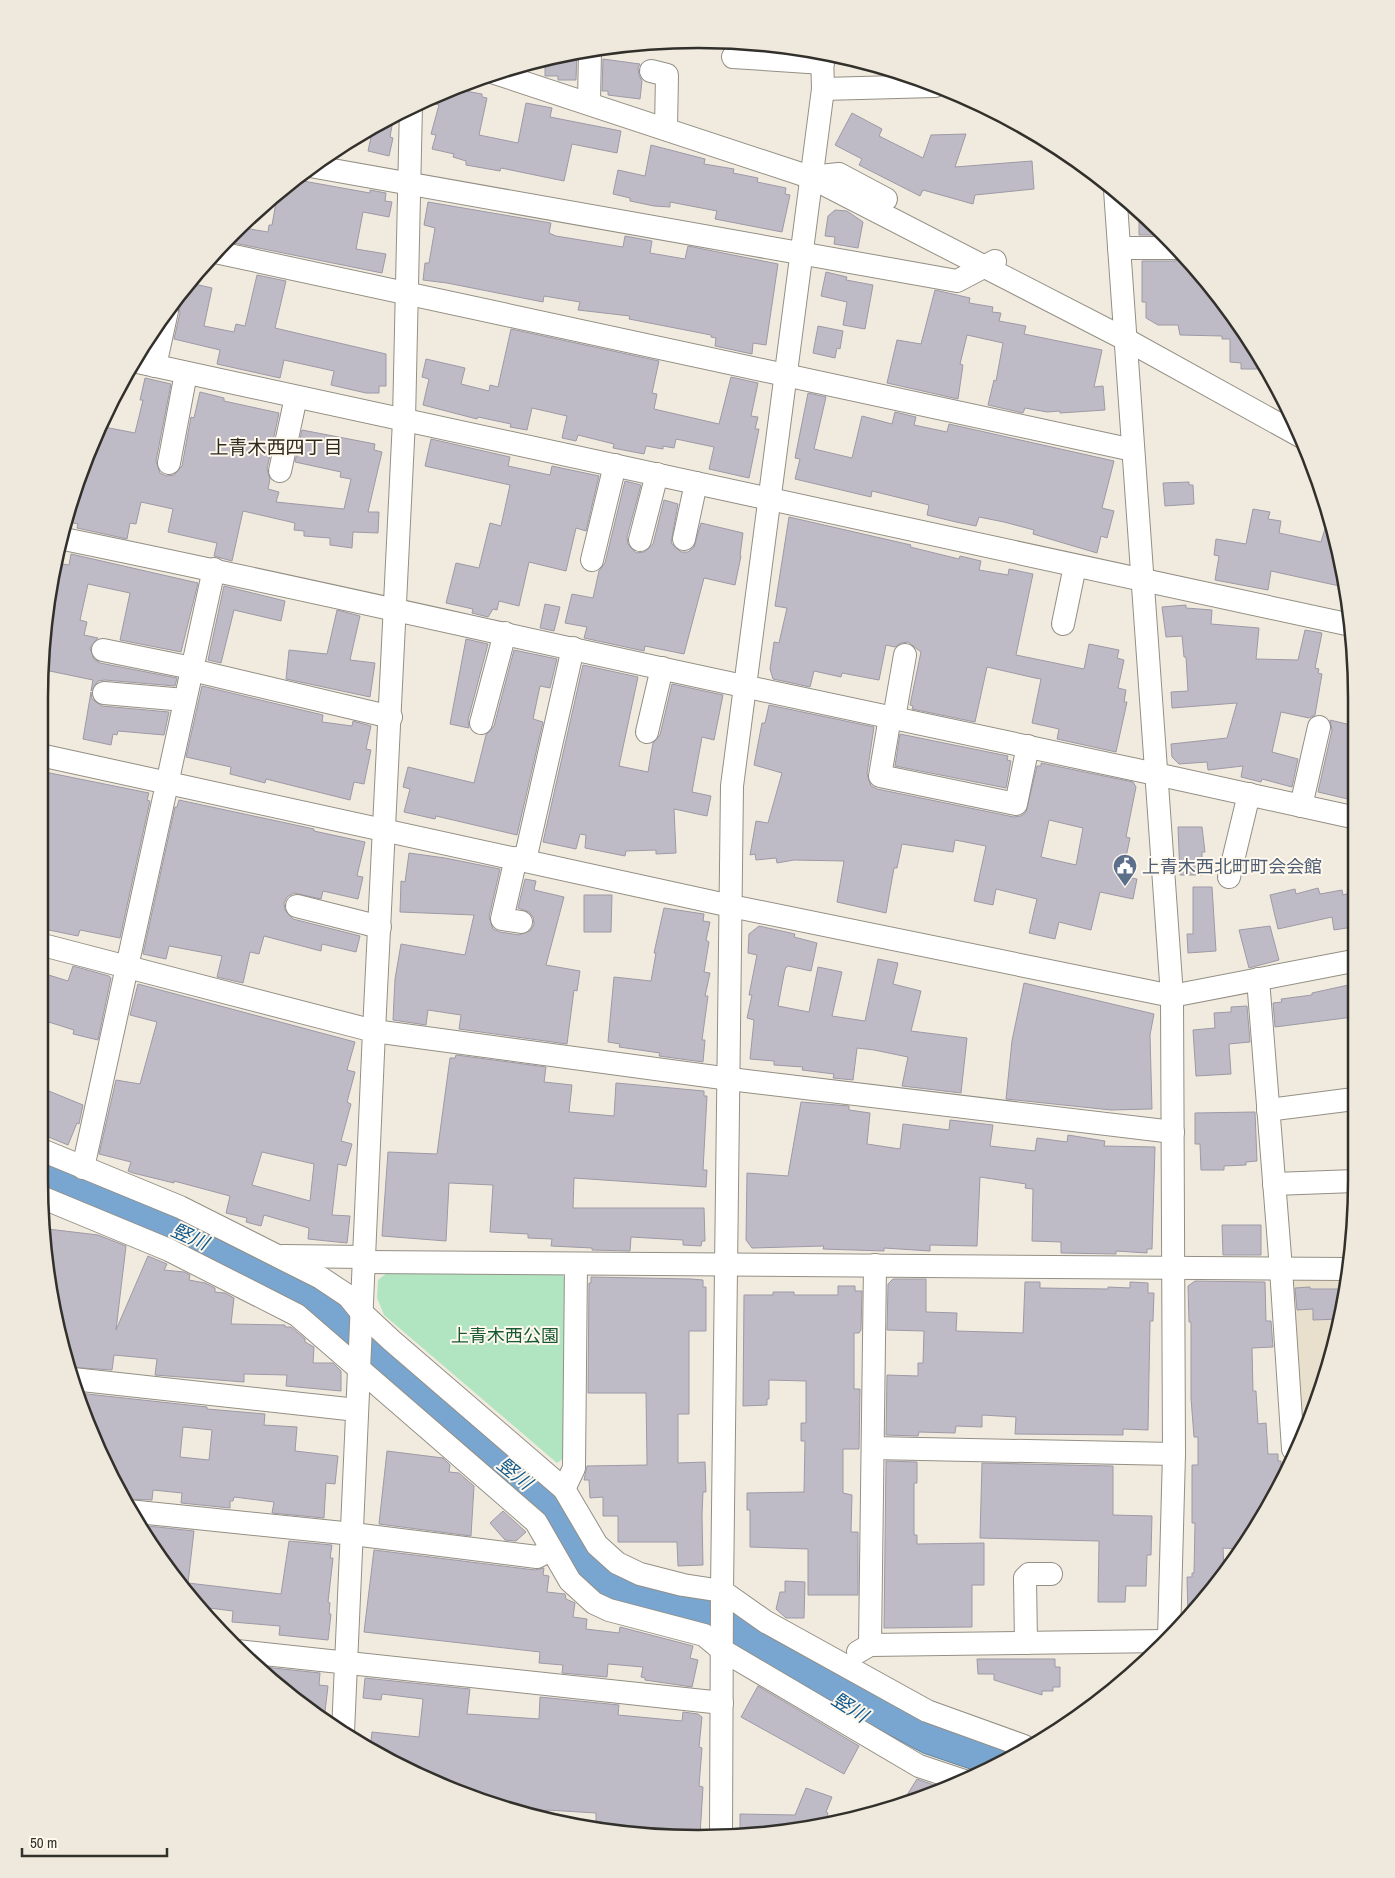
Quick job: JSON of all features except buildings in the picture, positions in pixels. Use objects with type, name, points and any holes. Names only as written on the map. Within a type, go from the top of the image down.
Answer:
[{"type":"street","points":[[733,56],[810,58]]},
{"type":"street","points":[[588,102],[590,57]]},
{"type":"street","points":[[722,1829],[722,1596],[730,1079],[732,786],[823,89],[823,60]]},
{"type":"street","points":[[651,71],[668,75],[666,128]]},
{"type":"street","points":[[507,77],[810,177],[839,174],[993,263],[1279,408]]},
{"type":"street","points":[[823,89],[918,86]]},
{"type":"street","points":[[343,1725],[353,1534],[358,1370],[365,1259],[374,1031],[391,717],[404,420],[411,115]]},
{"type":"street","points":[[321,168],[410,182],[957,281],[993,263]]},
{"type":"street","points":[[1116,201],[1172,996],[1174,1454],[1168,1628]]},
{"type":"street","points":[[1119,248],[1166,248]]},
{"type":"street","points":[[223,254],[1133,450]]},
{"type":"street","points":[[155,366],[163,327]]},
{"type":"street","points":[[1125,330],[1289,429]]},
{"type":"street","points":[[141,363],[1343,623]]},
{"type":"street","points":[[168,463],[186,373]]},
{"type":"street","points":[[280,470],[296,396]]},
{"type":"street","points":[[592,560],[615,465]]},
{"type":"street","points":[[640,540],[657,474]]},
{"type":"street","points":[[684,540],[696,483]]},
{"type":"street","points":[[67,540],[214,569],[745,687],[1157,773],[1348,816]]},
{"type":"street","points":[[1063,624],[1075,566]]},
{"type":"street","points":[[83,1168],[214,569]]},
{"type":"street","points":[[481,723],[505,633]]},
{"type":"street","points":[[521,922],[502,919],[520,859],[573,648]]},
{"type":"street","points":[[103,650],[192,669],[391,717]]},
{"type":"street","points":[[905,655],[880,776],[1016,804],[1028,746]]},
{"type":"street","points":[[647,732],[662,668]]},
{"type":"street","points":[[104,693],[185,700]]},
{"type":"street","points":[[1301,806],[1319,727]]},
{"type":"street","points":[[48,757],[731,906],[1172,996],[1348,961]]},
{"type":"street","points":[[1229,877],[1249,794]]},
{"type":"street","points":[[297,906],[380,927]]},
{"type":"street","points":[[48,946],[374,1031],[730,1079],[1173,1132]]},
{"type":"street","points":[[1258,979],[1282,1269],[1293,1441]]},
{"type":"street","points":[[1268,1110],[1348,1100]]},
{"type":"street","points":[[48,1153],[180,1207],[321,1278],[348,1296],[361,1312],[564,1489],[597,1545],[617,1563],[640,1574],[722,1596],[927,1711],[1019,1744]]},
{"type":"street","points":[[1274,1184],[1348,1181]]},
{"type":"street","points":[[48,1200],[169,1250],[297,1315],[358,1370],[536,1522],[570,1581],[594,1603],[609,1610],[704,1635],[919,1766],[955,1777]]},
{"type":"street","points":[[277,1256],[576,1264],[1341,1269]]},
{"type":"street","points":[[564,1489],[574,1468],[576,1264]]},
{"type":"street","points":[[870,1645],[875,1265]]},
{"type":"street","points":[[79,1380],[357,1410]]},
{"type":"street","points":[[873,1448],[1174,1454]]},
{"type":"street","points":[[139,1512],[353,1534],[537,1557],[551,1550]]},
{"type":"street","points":[[1026,1643],[1025,1578],[1029,1574],[1051,1574]]},
{"type":"street","points":[[839,1661],[870,1645],[1156,1641]]},
{"type":"street","points":[[264,1664],[346,1663],[722,1703]]},
{"type":"shaded area","points":[[1340,1277],[1325,1349],[1300,1423],[1290,1282],[1295,1278]]},
{"type":"green space","name":"上青木西公園","points":[[391,1270],[560,1272],[569,1283],[570,1454],[557,1463],[384,1315],[377,1298],[378,1280]]},
{"type":"water","name":"竪川","points":[[48,1160],[317,1281],[541,1474],[598,1553],[692,1591],[1013,1748],[971,1769],[923,1753],[809,1692],[619,1605],[591,1590],[300,1304],[48,1190]]},
{"type":"place","name":"上青木西北町町会会館","points":[[1125,887]]},
{"type":"district","name":"上青木西四丁目","points":[[276,447]]}]
